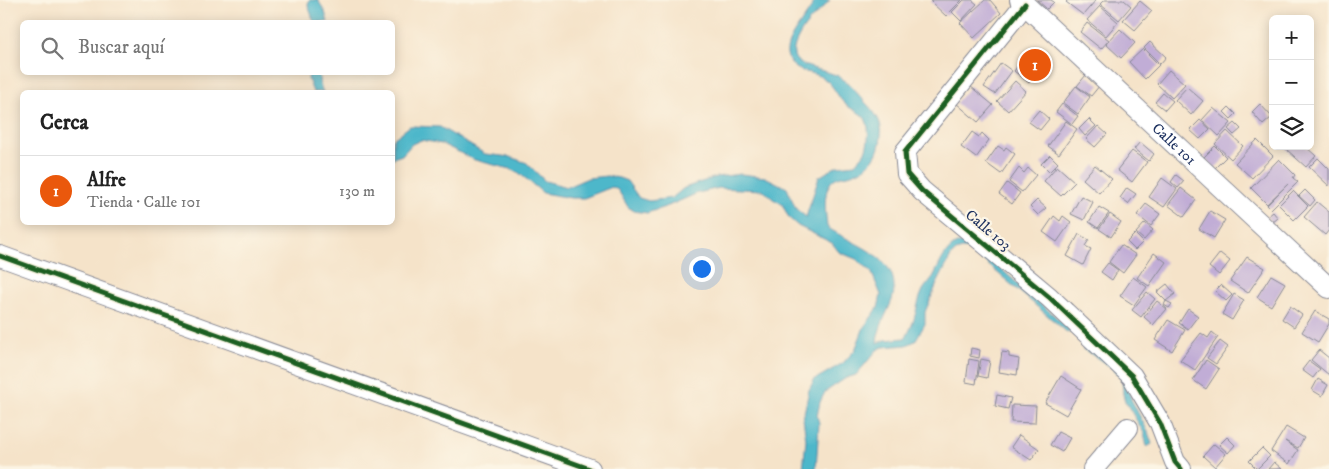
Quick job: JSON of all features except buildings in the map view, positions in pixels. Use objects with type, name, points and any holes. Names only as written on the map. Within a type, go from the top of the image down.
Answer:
[{"type":"street","name":"Calle 101","points":[[1023,2],[1329,288]]},
{"type":"street","name":"Calle 103","points":[[1023,2],[906,152],[907,174],[922,191],[1049,298],[1132,376],[1160,424],[1175,462],[1181,469]]},
{"type":"street","points":[[0,256],[590,469]]},
{"type":"street","points":[[1094,469],[1128,428]]},
{"type":"water","points":[[309,0],[318,0],[327,20],[313,20],[308,5]]},
{"type":"water","points":[[815,0],[830,0],[804,28],[796,42],[795,58],[808,67],[828,72],[846,81],[875,113],[881,125],[880,143],[872,161],[855,173],[833,180],[826,192],[825,204],[827,227],[875,255],[891,273],[894,285],[892,300],[881,326],[877,343],[885,340],[905,338],[912,326],[923,290],[948,251],[963,242],[976,247],[1072,331],[1068,333],[971,250],[962,249],[956,251],[951,256],[936,286],[925,312],[925,324],[915,341],[907,345],[883,347],[877,350],[856,375],[846,378],[825,392],[820,402],[817,416],[819,423],[816,469],[803,469],[806,440],[803,418],[809,390],[814,380],[843,363],[855,350],[864,327],[878,308],[881,295],[871,271],[856,259],[839,252],[832,243],[798,226],[789,218],[782,204],[763,190],[719,188],[698,193],[647,213],[634,211],[628,207],[618,190],[612,187],[584,198],[571,198],[543,193],[519,173],[475,160],[442,144],[421,140],[412,144],[402,155],[395,157],[395,137],[410,126],[440,127],[485,154],[510,157],[527,163],[545,181],[567,187],[588,178],[607,176],[619,178],[627,181],[639,198],[649,201],[672,198],[684,188],[716,177],[741,174],[765,177],[787,188],[796,209],[806,217],[819,177],[837,166],[855,164],[865,152],[868,138],[867,122],[862,115],[845,104],[826,80],[818,75],[797,68],[789,60],[787,48],[793,34]]},
{"type":"water","points":[[309,75],[319,75],[322,90],[312,90],[308,79]]},
{"type":"water","points":[[1085,345],[1116,364],[1128,382],[1131,399],[1152,444],[1147,447],[1144,433],[1125,401],[1122,381],[1119,375],[1114,369],[1083,349]]},
{"type":"cycle path","points":[[1025,4],[905,152],[907,174],[922,191],[1049,297],[1132,376],[1160,423],[1175,462],[1181,469]]},
{"type":"cycle path","points":[[0,256],[590,469]]},
{"type":"place","name":"Alfre","points":[[1035,65]]}]
